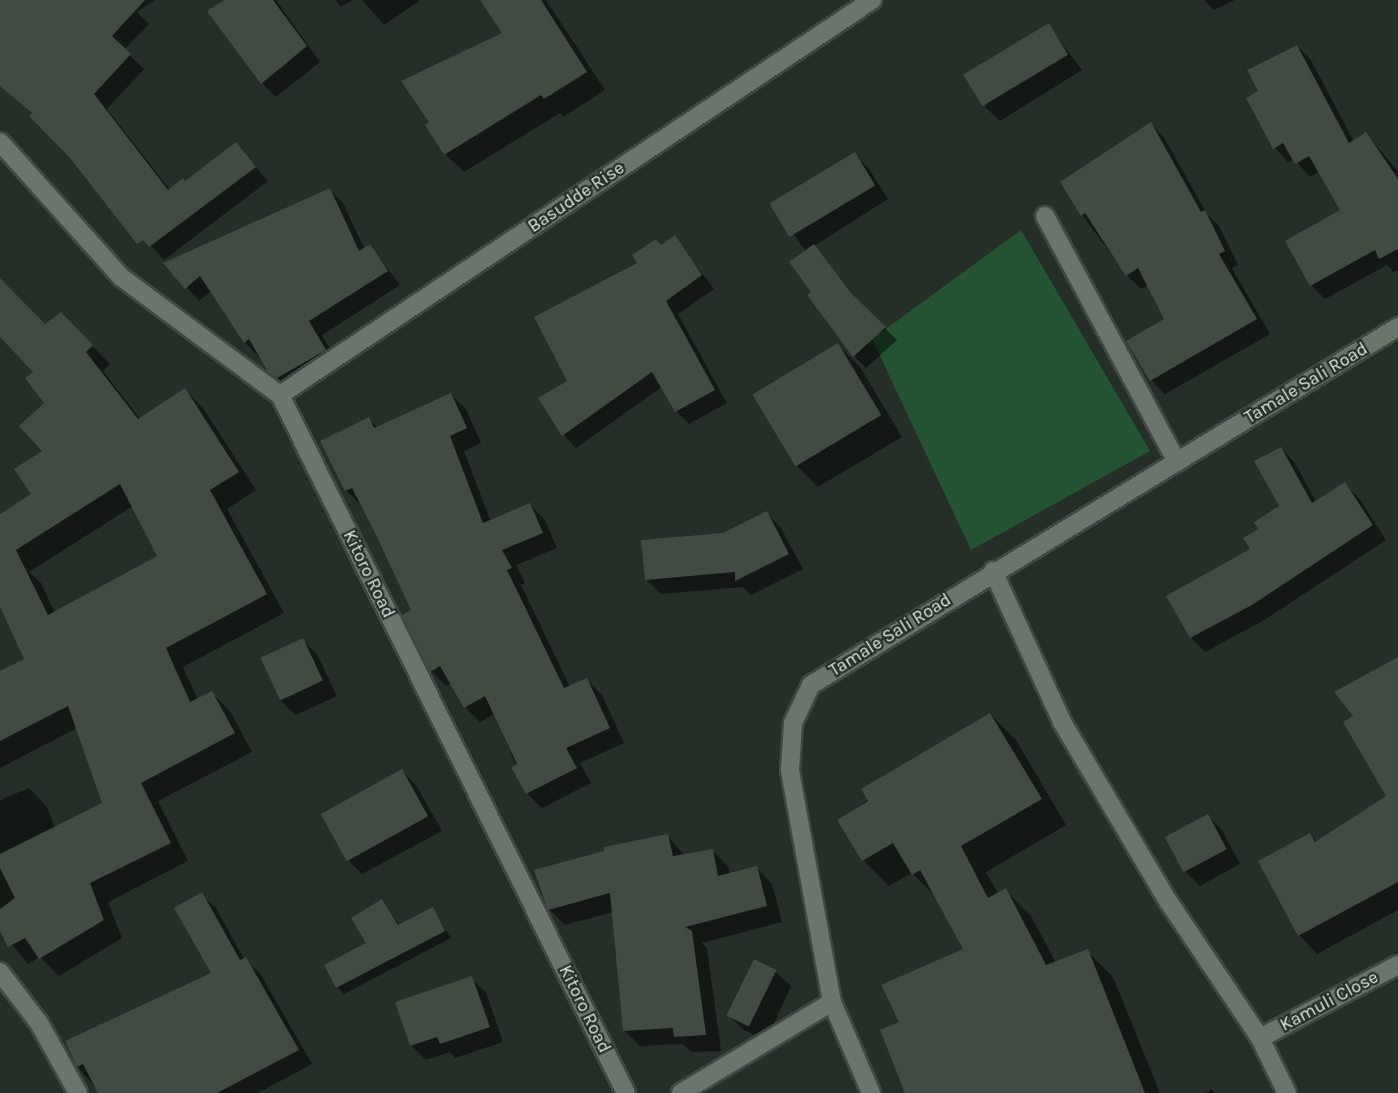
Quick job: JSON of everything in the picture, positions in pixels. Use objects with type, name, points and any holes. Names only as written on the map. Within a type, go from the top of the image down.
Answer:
[{"type":"street","name":"Basudde Rise","points":[[279,395],[872,0]]},
{"type":"street","name":"Kitoro Road","points":[[0,142],[122,277],[279,395],[626,1093]]},
{"type":"street","points":[[1045,216],[1177,462]]},
{"type":"street","name":"Tamale Sali Road","points":[[871,1093],[832,1002],[790,770],[793,723],[811,685],[993,571],[1398,327]]},
{"type":"street","points":[[993,571],[1062,722],[1168,901],[1260,1038],[1287,1093]]},
{"type":"street","name":"Kamuli Close","points":[[1260,1038],[1398,965]]},
{"type":"street","points":[[0,972],[39,1023],[78,1093]]},
{"type":"street","points":[[681,1093],[832,1002]]},
{"type":"green space","points":[[1021,230],[1150,451],[971,550],[872,339]]},
{"type":"building","points":[[0,0],[145,0],[112,36],[131,54],[94,94],[168,190],[183,178],[185,181],[236,142],[256,167],[149,247],[143,240],[137,244],[70,158],[29,116],[32,113],[0,86]]},
{"type":"building","points":[[224,0],[273,0],[307,46],[261,84],[207,11]]},
{"type":"building","points":[[480,0],[541,0],[587,72],[544,99],[541,95],[444,155],[425,125],[429,122],[401,81],[502,33]]},
{"type":"building","points":[[1049,23],[1068,55],[982,106],[963,75]]},
{"type":"building","points":[[1297,45],[1349,143],[1366,132],[1398,179],[1398,249],[1379,259],[1375,250],[1310,286],[1285,241],[1340,210],[1309,156],[1295,164],[1283,143],[1273,149],[1246,98],[1258,91],[1247,70]]},
{"type":"building","points":[[1151,122],[1201,212],[1205,210],[1225,251],[1219,254],[1257,319],[1150,381],[1126,341],[1164,319],[1138,268],[1126,276],[1085,213],[1081,216],[1060,182]]},
{"type":"building","points":[[855,152],[875,185],[789,237],[769,204]]},
{"type":"building","points":[[330,188],[359,251],[370,244],[388,271],[309,321],[326,350],[277,378],[268,372],[249,339],[244,343],[200,276],[185,289],[163,263]]},
{"type":"building","points":[[675,235],[702,275],[666,301],[715,390],[675,412],[652,372],[562,436],[538,398],[567,381],[534,317],[637,263],[632,255],[656,239],[661,245]]},
{"type":"building","points":[[814,244],[852,294],[886,327],[853,357],[807,295],[811,292],[789,262]]},
{"type":"building","points":[[0,278],[45,324],[61,312],[93,345],[86,352],[138,419],[185,388],[239,472],[210,490],[267,594],[166,648],[190,702],[212,691],[235,733],[141,783],[171,843],[90,883],[104,920],[39,959],[25,938],[8,947],[0,931],[0,909],[15,898],[0,868],[0,854],[102,803],[68,706],[0,741],[0,671],[24,659],[0,607],[0,514],[31,494],[14,469],[42,451],[19,426],[44,403],[25,378],[33,372],[0,337]],"holes":[[[120,484],[157,556],[48,615],[16,550]]]},
{"type":"building","points":[[838,343],[881,415],[796,467],[752,395]]},
{"type":"building","points":[[451,393],[467,428],[450,436],[483,523],[530,503],[543,533],[502,550],[512,568],[507,570],[564,688],[587,678],[610,728],[566,748],[577,768],[526,794],[511,767],[517,764],[485,696],[464,708],[440,666],[430,672],[402,615],[411,610],[376,535],[352,488],[345,491],[320,441],[369,417],[374,428]]},
{"type":"building","points":[[1281,447],[1312,503],[1345,482],[1373,525],[1252,605],[1190,638],[1166,596],[1250,549],[1243,538],[1258,529],[1254,522],[1279,506],[1254,461]]},
{"type":"building","points":[[767,511],[789,554],[735,581],[735,572],[645,580],[641,540],[723,533]]},
{"type":"building","points":[[303,638],[323,681],[280,700],[260,658]]},
{"type":"building","points":[[1398,657],[1398,882],[1298,936],[1258,861],[1310,833],[1315,842],[1386,796],[1343,722],[1353,716],[1334,692]]},
{"type":"building","points":[[990,713],[1042,799],[961,846],[988,898],[1006,888],[1046,965],[1088,949],[1145,1093],[905,1093],[880,1030],[899,1022],[881,985],[963,949],[920,870],[912,875],[893,843],[862,861],[837,820],[868,801],[861,789]]},
{"type":"building","points":[[402,769],[428,816],[347,861],[321,814]]},
{"type":"building","points":[[1208,814],[1227,849],[1184,872],[1165,837]]},
{"type":"building","points":[[668,834],[673,856],[713,849],[718,876],[757,866],[767,906],[685,927],[692,931],[706,1035],[674,1037],[673,1028],[623,1031],[610,893],[548,910],[534,870],[604,851],[604,847]]},
{"type":"building","points":[[202,892],[240,960],[246,957],[299,1050],[217,1093],[98,1093],[83,1064],[77,1067],[65,1041],[211,973],[174,908]]},
{"type":"building","points":[[382,899],[398,925],[433,907],[445,931],[336,988],[324,965],[366,943],[351,918]]},
{"type":"building","points":[[754,959],[776,970],[749,1027],[726,1016]]},
{"type":"building","points":[[472,976],[490,1027],[440,1044],[437,1037],[410,1046],[395,1002]]}]
